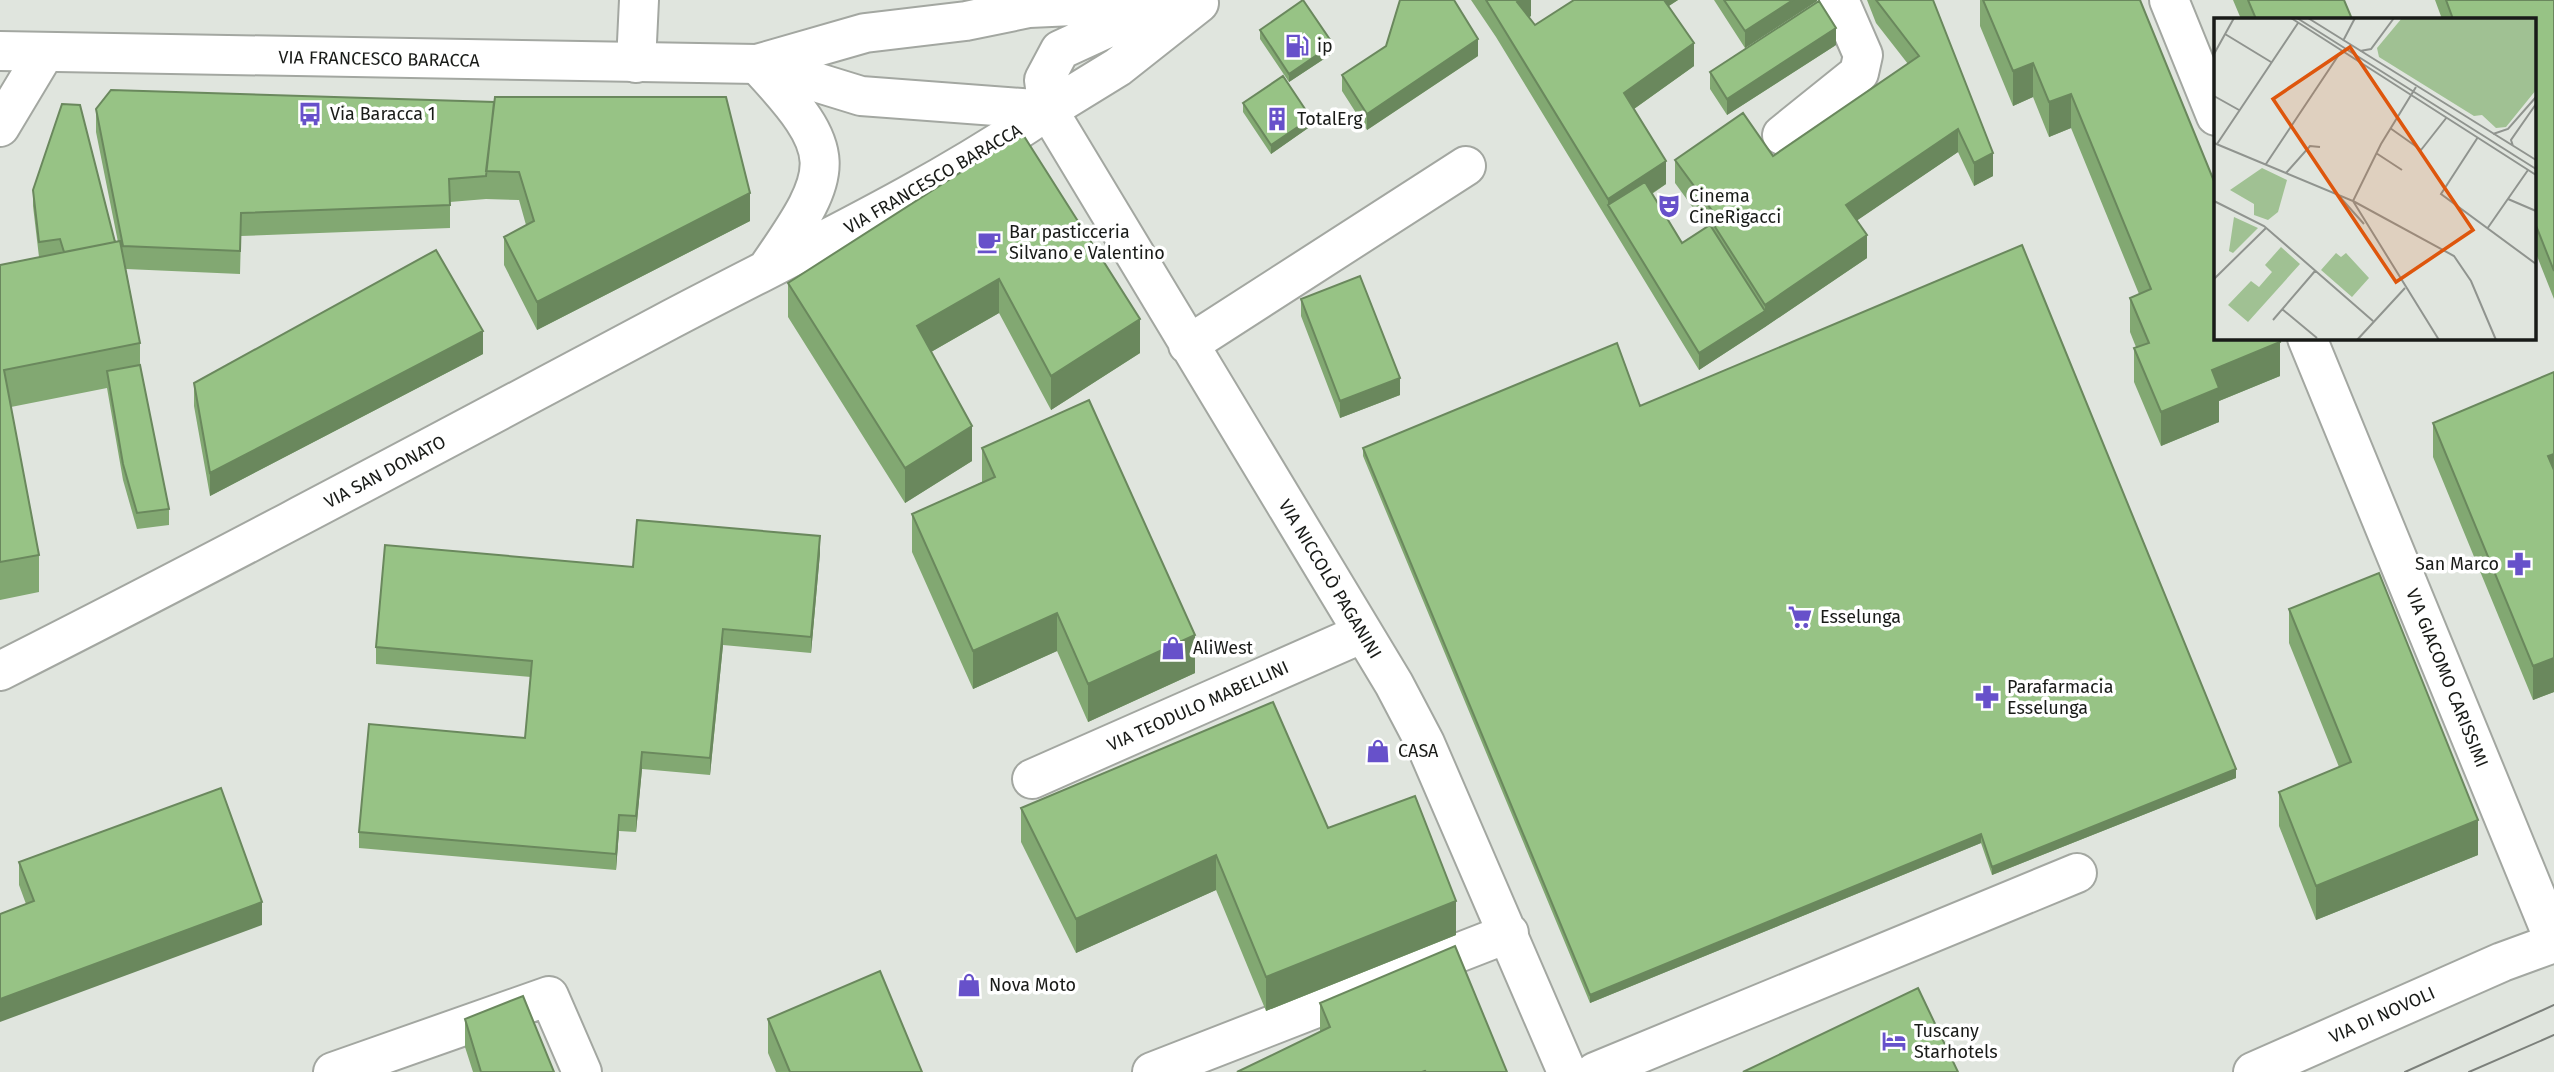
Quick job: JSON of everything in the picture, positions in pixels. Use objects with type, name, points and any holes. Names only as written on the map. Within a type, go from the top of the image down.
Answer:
[{"type":"street","points":[[636,63],[639,0]]},
{"type":"street","points":[[1782,135],[1859,73],[1863,55],[1839,0]]},
{"type":"street","points":[[2169,0],[2214,111]]},
{"type":"street","name":"VIA FRANCESCO BARACCA","points":[[0,51],[757,64],[865,33],[966,21],[1029,8],[1202,2]]},
{"type":"street","name":"VIA FRANCESCO BARACCA","points":[[768,268],[887,209],[998,145],[1118,67],[1202,2]]},
{"type":"street","name":"VIA FRANCESCO BARACCA","points":[[1048,110],[1044,80],[1060,50],[1144,5]]},
{"type":"street","points":[[0,127],[46,52]]},
{"type":"street","points":[[757,64],[802,114],[820,154],[812,201],[768,268]]},
{"type":"street","name":"VIA FRANCESCO BARACCA","points":[[757,64],[861,96],[1048,110]]},
{"type":"street","name":"VIA NICCOLÒ PAGANINI","points":[[1048,110],[1363,633],[1425,743],[1567,1072]]},
{"type":"street","points":[[1188,345],[1466,166]]},
{"type":"street","name":"VIA SAN DONATO","points":[[0,671],[267,535],[768,268]]},
{"type":"street","name":"VIA GIACOMO CARISSIMI","points":[[2308,340],[2554,941]]},
{"type":"street","name":"VIA TEODULO MABELLINI","points":[[1032,779],[1363,633]]},
{"type":"street","points":[[1595,1072],[2077,873]]},
{"type":"street","points":[[1152,1072],[1509,933]]},
{"type":"street","name":"VIA DI NOVOLI","points":[[2253,1072],[2554,941]]},
{"type":"street","name":"VIA DI NOVOLI","points":[[2512,958],[2554,957]]},
{"type":"street","points":[[333,1072],[549,996],[582,1072]]},
{"type":"building","name":"ip","points":[[1303,0],[1333,44],[1289,74],[1260,30]]},
{"type":"building","points":[[1400,0],[1454,0],[1478,39],[1367,114],[1342,75],[1386,46]]},
{"type":"building","points":[[1486,0],[1520,0],[1517,2],[1535,25],[1574,0],[1664,0],[1694,43],[1624,93],[1666,161],[1608,199]]},
{"type":"building","points":[[1724,0],[1793,0],[1745,31]]},
{"type":"building","points":[[1876,0],[1933,0],[1993,153],[1974,163],[1958,129],[1846,205],[1867,235],[1765,305],[1710,219],[1716,216],[1675,160],[1743,113],[1773,156],[1919,56]]},
{"type":"building","points":[[1983,0],[2140,0],[2214,181],[2214,340],[2280,342],[2212,370],[2219,388],[2161,412],[2134,348],[2149,343],[2130,298],[2151,289],[2071,94],[2049,102],[2033,63],[2013,71]]},
{"type":"building","points":[[2248,0],[2344,0],[2352,18],[2256,18]]},
{"type":"building","points":[[2446,0],[2554,0],[2554,271],[2536,226],[2536,18],[2453,18]]},
{"type":"building","points":[[1819,1],[1836,28],[1727,99],[1710,72]]},
{"type":"building","name":"TotalErg","points":[[1283,76],[1311,118],[1271,145],[1243,103]]},
{"type":"building","points":[[111,90],[494,102],[486,176],[449,179],[450,205],[241,213],[240,251],[123,246],[96,109]]},
{"type":"building","points":[[495,97],[726,97],[750,193],[537,302],[504,237],[534,221],[519,172],[486,171]]},
{"type":"building","points":[[62,104],[80,105],[115,242],[64,252],[60,239],[39,242],[33,190]]},
{"type":"building","points":[[1022,133],[1140,319],[1051,376],[999,279],[917,326],[972,426],[905,468],[788,283]]},
{"type":"building","points":[[1645,182],[1682,243],[1710,225],[1765,311],[1699,353],[1608,205]]},
{"type":"building","points":[[120,241],[140,343],[4,370],[39,555],[0,562],[0,265]]},
{"type":"building","name":"Esselunga","points":[[2022,245],[2236,769],[1992,867],[1981,834],[1590,995],[1363,448],[1617,343],[1640,406]]},
{"type":"building","points":[[436,250],[483,331],[210,473],[194,383]]},
{"type":"building","points":[[1360,276],[1400,378],[1340,401],[1301,299]]},
{"type":"building","points":[[140,365],[169,509],[137,513],[123,464],[107,371]]},
{"type":"building","points":[[2554,372],[2554,454],[2548,456],[2554,470],[2554,658],[2533,666],[2433,423]]},
{"type":"building","points":[[1089,400],[1195,635],[1088,684],[1057,613],[973,651],[912,514],[995,477],[982,448]]},
{"type":"building","points":[[637,520],[820,536],[811,637],[723,629],[710,758],[642,752],[636,816],[619,815],[616,854],[359,832],[369,724],[525,738],[532,661],[376,647],[385,545],[633,567]]},
{"type":"building","points":[[2379,573],[2478,820],[2316,886],[2279,792],[2351,762],[2289,609]]},
{"type":"building","points":[[1273,702],[1328,828],[1415,796],[1456,901],[1266,977],[1216,855],[1076,919],[1021,808]]},
{"type":"building","points":[[221,788],[262,902],[0,999],[0,914],[34,901],[19,862]]},
{"type":"building","points":[[1455,946],[1507,1072],[1237,1072],[1330,1027],[1320,1003]]},
{"type":"building","points":[[880,971],[922,1072],[790,1072],[768,1019]]},
{"type":"building","points":[[1918,988],[1958,1072],[1743,1072]]},
{"type":"building","points":[[523,996],[554,1072],[481,1072],[465,1019]]},
{"type":"tram line","points":[[2405,1072],[2554,1005]]},
{"type":"tram line","points":[[2469,1072],[2554,1035]]},
{"type":"place","name":"ip","points":[[1297,46]]},
{"type":"place","name":"Via Baracca 1","points":[[310,114]]},
{"type":"place","name":"TotalErg","points":[[1277,119]]},
{"type":"place","name":"Cinema CineRigacci","points":[[1669,206]]},
{"type":"place","name":"Bar pasticceria Silvano e Valentino","points":[[989,242]]},
{"type":"place","name":"San Marco","points":[[2519,564]]},
{"type":"place","name":"Esselunga","points":[[1800,617]]},
{"type":"place","name":"AliWest","points":[[1173,648]]},
{"type":"place","name":"Parafarmacia Esselunga","points":[[1987,697]]},
{"type":"place","name":"CASA","points":[[1378,751]]},
{"type":"place","name":"Nova Moto","points":[[969,985]]},
{"type":"place","name":"Tuscany Starhotels","points":[[1894,1041]]}]
